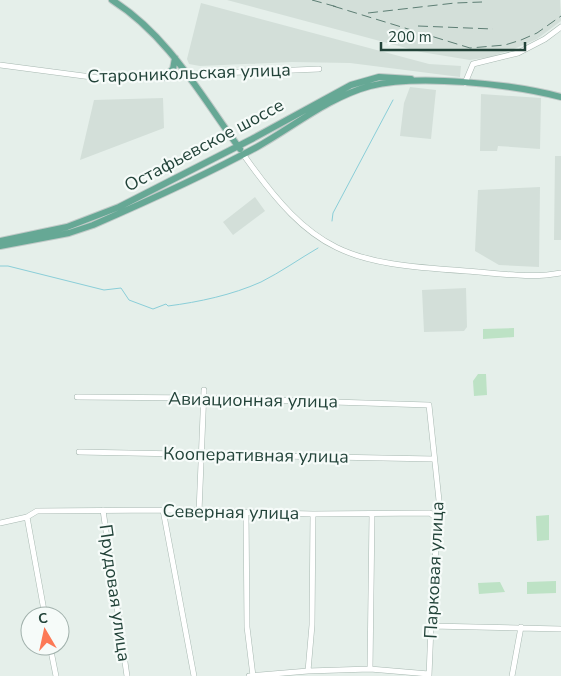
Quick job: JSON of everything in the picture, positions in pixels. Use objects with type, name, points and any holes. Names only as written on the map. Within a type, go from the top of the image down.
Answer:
[{"type":"main road","points":[[112,0],[148,27],[175,58],[243,154]]},
{"type":"main road","points":[[164,77],[174,69],[175,58]]},
{"type":"main road","name":"Остафьевское шоссе","points":[[0,240],[67,227],[118,208],[359,82],[387,76],[420,81],[525,89],[561,97]]},
{"type":"main road","name":"Остафьевское шоссе","points":[[0,246],[69,233],[93,225],[243,154],[354,92],[382,84],[420,81]]},
{"type":"street","points":[[465,83],[473,64],[518,53],[545,39],[561,26]]},
{"type":"street","name":"Староникольская улица","points":[[0,65],[84,78],[164,77],[269,70],[319,69]]},
{"type":"street","points":[[243,154],[294,219],[316,236],[353,256],[402,266],[534,276],[561,273]]},
{"type":"street","points":[[200,512],[202,398],[204,390]]},
{"type":"street","name":"Авиационная улица","points":[[77,397],[202,398],[429,405]]},
{"type":"street","name":"Парковая улица","points":[[429,405],[440,510],[436,518],[436,586],[431,626],[429,675]]},
{"type":"street","name":"Кооперативная улица","points":[[79,452],[434,460]]},
{"type":"street","name":"Северная улица","points":[[0,523],[27,517],[37,511],[103,510],[430,514],[436,518]]},
{"type":"street","name":"Прудовая улица","points":[[103,510],[127,676]]},
{"type":"street","points":[[163,510],[194,676]]},
{"type":"street","points":[[246,512],[248,628],[253,676]]},
{"type":"street","points":[[308,670],[312,625],[313,514]]},
{"type":"street","points":[[370,669],[372,514]]},
{"type":"street","points":[[27,517],[43,606]]},
{"type":"street","points":[[431,626],[561,628]]},
{"type":"street","points":[[512,676],[521,627]]},
{"type":"street","points":[[52,656],[56,676]]},
{"type":"street","points":[[249,676],[308,670],[370,669],[429,675]]},
{"type":"shaded area","points":[[227,0],[560,0],[561,21],[537,39],[514,49],[490,57],[470,60],[421,52]]},
{"type":"shaded area","points":[[201,3],[429,64],[461,66],[460,77],[350,63],[292,62],[200,66],[189,64],[187,59]]},
{"type":"shaded area","points":[[410,87],[436,90],[431,139],[400,136],[404,103]]},
{"type":"shaded area","points":[[481,94],[541,98],[540,149],[498,146],[497,151],[480,151]]},
{"type":"shaded area","points":[[163,98],[164,128],[80,160],[94,100]]},
{"type":"shaded area","points":[[555,156],[561,156],[561,240],[554,240]]},
{"type":"shaded area","points":[[540,187],[539,267],[499,265],[475,251],[478,190]]},
{"type":"shaded area","points":[[255,197],[265,211],[233,235],[223,222]]},
{"type":"shaded area","points":[[466,288],[467,327],[464,331],[424,332],[422,290]]},
{"type":"green space","points":[[514,328],[514,337],[483,339],[483,329]]},
{"type":"green space","points":[[478,374],[486,374],[487,395],[474,396],[473,381]]},
{"type":"green space","points":[[549,515],[549,540],[537,541],[536,516]]},
{"type":"green space","points":[[556,581],[556,593],[527,594],[527,582]]},
{"type":"green space","points":[[500,582],[505,592],[479,594],[478,583]]},
{"type":"waterway","points":[[332,221],[333,213],[393,100]]},
{"type":"waterway","points":[[0,266],[8,266],[104,290],[121,288],[129,300],[153,309],[166,304],[168,306],[215,297],[250,287],[276,274],[318,248]]},
{"type":"railway","points":[[312,0],[341,8]]},
{"type":"railway","points":[[368,13],[455,3],[482,2]]},
{"type":"railway","points":[[333,6],[470,48],[505,45],[521,40],[537,33],[561,16]]},
{"type":"railway","points":[[418,26],[493,29]]}]
